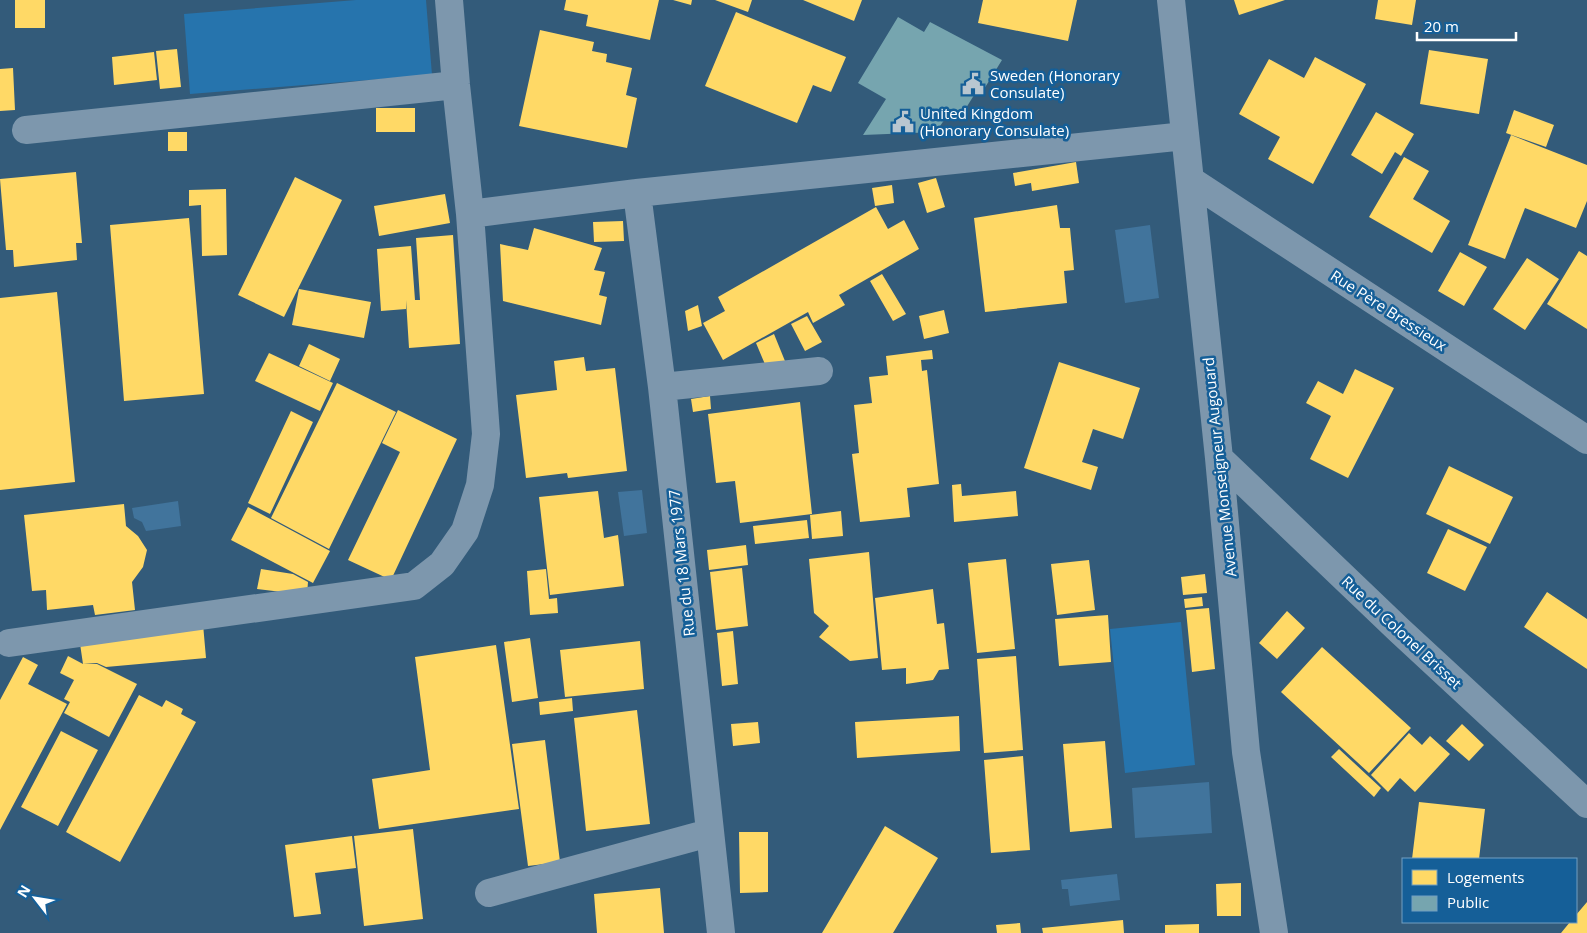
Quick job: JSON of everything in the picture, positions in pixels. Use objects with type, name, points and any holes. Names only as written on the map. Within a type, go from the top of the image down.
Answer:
[{"type":"street","points":[[9,643],[414,586],[442,564],[465,531],[480,485],[486,434],[470,214],[456,85],[450,0]]},
{"type":"street","name":"Avenue Monseigneur Augouard","points":[[1171,0],[1220,458],[1246,752],[1274,933]]},
{"type":"street","points":[[26,130],[456,85]]},
{"type":"street","points":[[470,214],[637,193],[1186,136]]},
{"type":"street","name":"Rue Père Bressieux","points":[[1190,180],[1587,440]]},
{"type":"street","name":"Rue du 18 Mars 1977","points":[[637,193],[662,388],[721,933]]},
{"type":"street","points":[[662,388],[819,371]]},
{"type":"street","name":"Rue du Colonel Brisset","points":[[1220,458],[1399,630],[1587,804]]},
{"type":"street","points":[[489,893],[709,833]]},
{"type":"shaded area","points":[[356,0],[426,0],[432,75],[190,94],[184,14]]},
{"type":"shaded area","points":[[1150,225],[1159,298],[1125,303],[1115,230]]},
{"type":"shaded area","points":[[642,490],[647,533],[624,536],[618,492]]},
{"type":"shaded area","points":[[178,501],[181,526],[146,531],[142,522],[134,518],[132,508]]},
{"type":"shaded area","points":[[1181,622],[1195,765],[1125,773],[1110,629]]},
{"type":"shaded area","points":[[1209,782],[1212,833],[1135,838],[1132,788]]},
{"type":"shaded area","points":[[1117,874],[1120,900],[1070,906],[1068,889],[1062,889],[1061,880]]},
{"type":"building: Logements","points":[[15,0],[45,0],[45,28],[15,28]]},
{"type":"building: Logements","points":[[566,0],[659,0],[650,40],[586,26],[588,15],[564,10]]},
{"type":"building: Logements","points":[[673,0],[692,0],[691,5]]},
{"type":"building: Logements","points":[[715,0],[752,0],[748,12]]},
{"type":"building: Logements","points":[[803,0],[862,0],[854,21]]},
{"type":"building: Logements","points":[[983,0],[1077,0],[1068,41],[978,23]]},
{"type":"building: Logements","points":[[1234,0],[1285,0],[1239,15]]},
{"type":"building: Logements","points":[[1378,0],[1416,0],[1412,25],[1375,19]]},
{"type":"building: Logements","points":[[736,12],[846,57],[831,92],[813,85],[797,123],[705,86]]},
{"type":"building: Logements","points":[[540,30],[594,42],[592,51],[607,54],[606,62],[632,68],[626,95],[637,98],[627,148],[519,126]]},
{"type":"building: Logements","points":[[177,49],[181,87],[160,89],[156,51]]},
{"type":"building: Logements","points":[[1429,50],[1488,59],[1479,114],[1420,104]]},
{"type":"building: Logements","points":[[154,52],[157,80],[114,85],[112,57]]},
{"type":"building: Logements","points":[[1315,57],[1366,84],[1313,184],[1268,159],[1280,137],[1239,114],[1269,59],[1304,78]]},
{"type":"building: Logements","points":[[13,68],[15,110],[0,111],[0,69]]},
{"type":"building: Logements","points":[[376,108],[415,108],[415,132],[376,132]]},
{"type":"building: Logements","points":[[1514,110],[1554,125],[1546,147],[1506,133]]},
{"type":"building: Logements","points":[[1376,112],[1414,134],[1401,156],[1395,152],[1382,174],[1351,155]]},
{"type":"building: Logements","points":[[168,132],[187,132],[187,151],[168,151]]},
{"type":"building: Logements","points":[[1511,135],[1587,165],[1587,201],[1576,228],[1525,208],[1505,259],[1468,245]]},
{"type":"building: Logements","points":[[1404,157],[1429,171],[1413,199],[1450,221],[1432,253],[1369,217]]},
{"type":"building: Logements","points":[[1076,162],[1079,183],[1032,191],[1031,183],[1015,186],[1013,173]]},
{"type":"building: Logements","points":[[76,172],[82,243],[76,243],[77,260],[14,267],[13,250],[6,250],[0,179]]},
{"type":"building: Logements","points":[[295,177],[342,200],[284,317],[238,295]]},
{"type":"building: Logements","points":[[936,178],[945,207],[927,213],[918,183]]},
{"type":"building: Logements","points":[[892,185],[894,203],[875,206],[872,188]]},
{"type":"building: Logements","points":[[226,189],[227,255],[202,256],[201,205],[189,206],[189,190]]},
{"type":"building: Logements","points":[[445,194],[450,223],[379,236],[374,206]]},
{"type":"building: Logements","points":[[1057,205],[1060,228],[1070,228],[1074,270],[1064,271],[1067,303],[985,312],[974,218]]},
{"type":"building: Logements","points":[[876,207],[888,229],[904,220],[919,249],[839,295],[845,305],[813,323],[808,312],[723,360],[703,323],[725,311],[718,297]]},
{"type":"building: Logements","points":[[189,218],[204,394],[124,401],[110,225]]},
{"type":"building: Logements","points":[[623,221],[624,241],[594,242],[593,222]]},
{"type":"building: Logements","points":[[534,228],[602,248],[594,270],[605,272],[599,295],[607,297],[601,325],[503,301],[500,244],[528,250]]},
{"type":"building: Logements","points":[[453,235],[460,344],[409,348],[406,300],[406,309],[381,311],[377,249],[411,246],[415,300],[420,300],[416,238]]},
{"type":"building: Logements","points":[[1579,251],[1587,256],[1587,329],[1547,304]]},
{"type":"building: Logements","points":[[1460,252],[1487,267],[1464,306],[1438,291]]},
{"type":"building: Logements","points":[[1527,258],[1559,279],[1525,330],[1493,309]]},
{"type":"building: Logements","points":[[882,274],[906,314],[893,321],[870,281]]},
{"type":"building: Logements","points":[[299,289],[371,302],[364,338],[292,325]]},
{"type":"building: Logements","points":[[57,292],[75,482],[0,490],[0,298]]},
{"type":"building: Logements","points":[[698,305],[702,326],[688,331],[685,311]]},
{"type":"building: Logements","points":[[944,310],[949,333],[924,339],[919,316]]},
{"type":"building: Logements","points":[[807,316],[822,342],[805,351],[791,324]]},
{"type":"building: Logements","points":[[774,334],[787,366],[767,369],[756,343]]},
{"type":"building: Logements","points":[[309,344],[340,359],[330,381],[299,366]]},
{"type":"building: Logements","points":[[932,350],[933,359],[921,360],[922,371],[927,370],[939,484],[907,488],[910,517],[860,522],[852,454],[859,453],[854,405],[872,403],[869,377],[888,375],[886,356]]},
{"type":"building: Logements","points":[[269,353],[333,383],[320,411],[255,381]]},
{"type":"building: Logements","points":[[584,357],[586,371],[615,368],[627,471],[568,478],[567,473],[526,478],[516,395],[557,390],[554,361]]},
{"type":"building: Logements","points":[[1059,362],[1140,388],[1123,439],[1093,429],[1082,462],[1098,467],[1091,490],[1024,468]]},
{"type":"building: Logements","points":[[1355,369],[1394,388],[1348,478],[1310,459],[1331,416],[1306,403],[1318,381],[1343,394]]},
{"type":"building: Logements","points":[[337,383],[396,412],[329,549],[271,518]]},
{"type":"building: Logements","points":[[710,396],[711,409],[693,412],[691,399]]},
{"type":"building: Logements","points":[[800,402],[812,514],[740,523],[735,481],[716,483],[708,414]]},
{"type":"building: Logements","points":[[398,410],[457,439],[391,580],[348,560],[400,452],[382,443]]},
{"type":"building: Logements","points":[[291,411],[313,422],[270,514],[248,503]]},
{"type":"building: Logements","points":[[1449,466],[1513,497],[1490,544],[1426,514]]},
{"type":"building: Logements","points":[[961,484],[962,496],[1016,491],[1018,516],[954,522],[952,485]]},
{"type":"building: Logements","points":[[598,491],[604,538],[618,535],[624,586],[550,595],[539,497]]},
{"type":"building: Logements","points":[[124,504],[126,526],[138,536],[147,550],[143,567],[132,582],[135,610],[95,615],[93,605],[47,610],[46,590],[32,591],[24,515]]},
{"type":"building: Logements","points":[[248,507],[330,551],[313,583],[231,540]]},
{"type":"building: Logements","points":[[841,511],[843,536],[812,539],[810,515]]},
{"type":"building: Logements","points":[[807,520],[809,538],[755,544],[753,526]]},
{"type":"building: Logements","points":[[1448,529],[1487,547],[1465,591],[1427,573]]},
{"type":"building: Logements","points":[[746,545],[748,565],[709,570],[707,550]]},
{"type":"building: Logements","points":[[869,552],[878,658],[850,661],[819,637],[829,626],[814,613],[809,559]]},
{"type":"building: Logements","points":[[1006,559],[1015,649],[977,653],[968,563]]},
{"type":"building: Logements","points":[[1089,560],[1095,610],[1057,615],[1051,564]]},
{"type":"building: Logements","points":[[742,568],[748,626],[716,630],[710,572]]},
{"type":"building: Logements","points":[[261,569],[293,574],[308,582],[307,595],[257,589]]},
{"type":"building: Logements","points":[[546,569],[549,599],[557,598],[558,613],[530,615],[527,571]]},
{"type":"building: Logements","points":[[1205,574],[1207,593],[1183,595],[1181,577]]},
{"type":"building: Logements","points":[[933,589],[937,624],[944,623],[949,669],[939,670],[933,680],[906,684],[906,668],[882,670],[875,598]]},
{"type":"building: Logements","points":[[1547,592],[1587,619],[1587,669],[1524,627]]},
{"type":"building: Logements","points":[[1202,597],[1203,606],[1185,608],[1184,599]]},
{"type":"building: Logements","points":[[1209,608],[1215,669],[1192,672],[1186,610]]},
{"type":"building: Logements","points":[[1287,611],[1305,628],[1277,659],[1259,643]]},
{"type":"building: Logements","points":[[1108,615],[1111,662],[1059,666],[1055,619]]},
{"type":"building: Logements","points":[[203,624],[206,658],[106,667],[97,663],[83,664],[79,637]]},
{"type":"building: Logements","points":[[733,631],[738,684],[722,686],[717,633]]},
{"type":"building: Logements","points":[[530,638],[538,698],[512,702],[504,642]]},
{"type":"building: Logements","points":[[640,641],[644,689],[565,697],[560,650]]},
{"type":"building: Logements","points":[[496,645],[519,809],[379,829],[372,779],[430,770],[415,657]]},
{"type":"building: Logements","points":[[1322,647],[1411,728],[1369,773],[1281,692]]},
{"type":"building: Logements","points":[[68,656],[83,664],[97,664],[137,684],[109,737],[64,713],[70,702],[64,699],[74,680],[60,673]]},
{"type":"building: Logements","points":[[1016,656],[1023,750],[984,753],[977,659]]},
{"type":"building: Logements","points":[[23,657],[38,665],[28,684],[67,704],[0,830],[0,700]]},
{"type":"building: Logements","points":[[139,695],[162,707],[166,700],[183,709],[181,714],[196,722],[120,862],[66,832]]},
{"type":"building: Logements","points":[[572,698],[573,711],[540,715],[539,702]]},
{"type":"building: Logements","points":[[637,710],[650,824],[586,831],[574,718]]},
{"type":"building: Logements","points":[[959,716],[960,751],[857,758],[855,722]]},
{"type":"building: Logements","points":[[758,722],[760,743],[733,746],[731,724]]},
{"type":"building: Logements","points":[[1462,724],[1484,745],[1469,761],[1446,741]]},
{"type":"building: Logements","points":[[61,731],[98,750],[58,826],[21,807]]},
{"type":"building: Logements","points":[[1409,733],[1422,745],[1430,736],[1450,754],[1415,792],[1400,778],[1388,792],[1371,775]]},
{"type":"building: Logements","points":[[545,740],[560,862],[528,866],[512,744]]},
{"type":"building: Logements","points":[[1105,741],[1112,828],[1070,832],[1063,744]]},
{"type":"building: Logements","points":[[1339,749],[1381,788],[1374,797],[1331,757]]},
{"type":"building: Logements","points":[[1023,756],[1030,850],[991,853],[984,760]]},
{"type":"building: Logements","points":[[1419,802],[1485,809],[1479,858],[1412,858]]},
{"type":"building: Logements","points":[[885,826],[938,858],[893,933],[822,933]]},
{"type":"building: Logements","points":[[413,829],[423,919],[364,926],[354,836]]},
{"type":"building: Logements","points":[[739,832],[768,832],[768,892],[740,893]]},
{"type":"building: Logements","points":[[352,836],[356,868],[315,873],[321,914],[294,917],[285,845]]},
{"type":"building: Logements","points":[[1241,883],[1241,916],[1217,916],[1216,884]]},
{"type":"building: Logements","points":[[660,888],[664,933],[597,933],[594,894]]},
{"type":"building: Logements","points":[[1587,902],[1587,933],[1561,933],[1569,923],[1577,923],[1577,914]]},
{"type":"building: Logements","points":[[1123,920],[1124,933],[1043,933],[1042,928]]},
{"type":"building: Logements","points":[[1020,923],[1021,933],[997,933],[996,925]]},
{"type":"building: Logements","points":[[1199,924],[1199,933],[1165,933],[1165,925]]},
{"type":"building: Public","points":[[898,17],[924,32],[930,22],[1002,60],[981,94],[976,92],[961,116],[951,110],[936,132],[863,135],[886,99],[858,83]]},
{"type":"place","name":"Sweden (Honorary Consulate)","points":[[973,84]]},
{"type":"place","name":"United Kingdom (Honorary Consulate)","points":[[903,122]]}]
